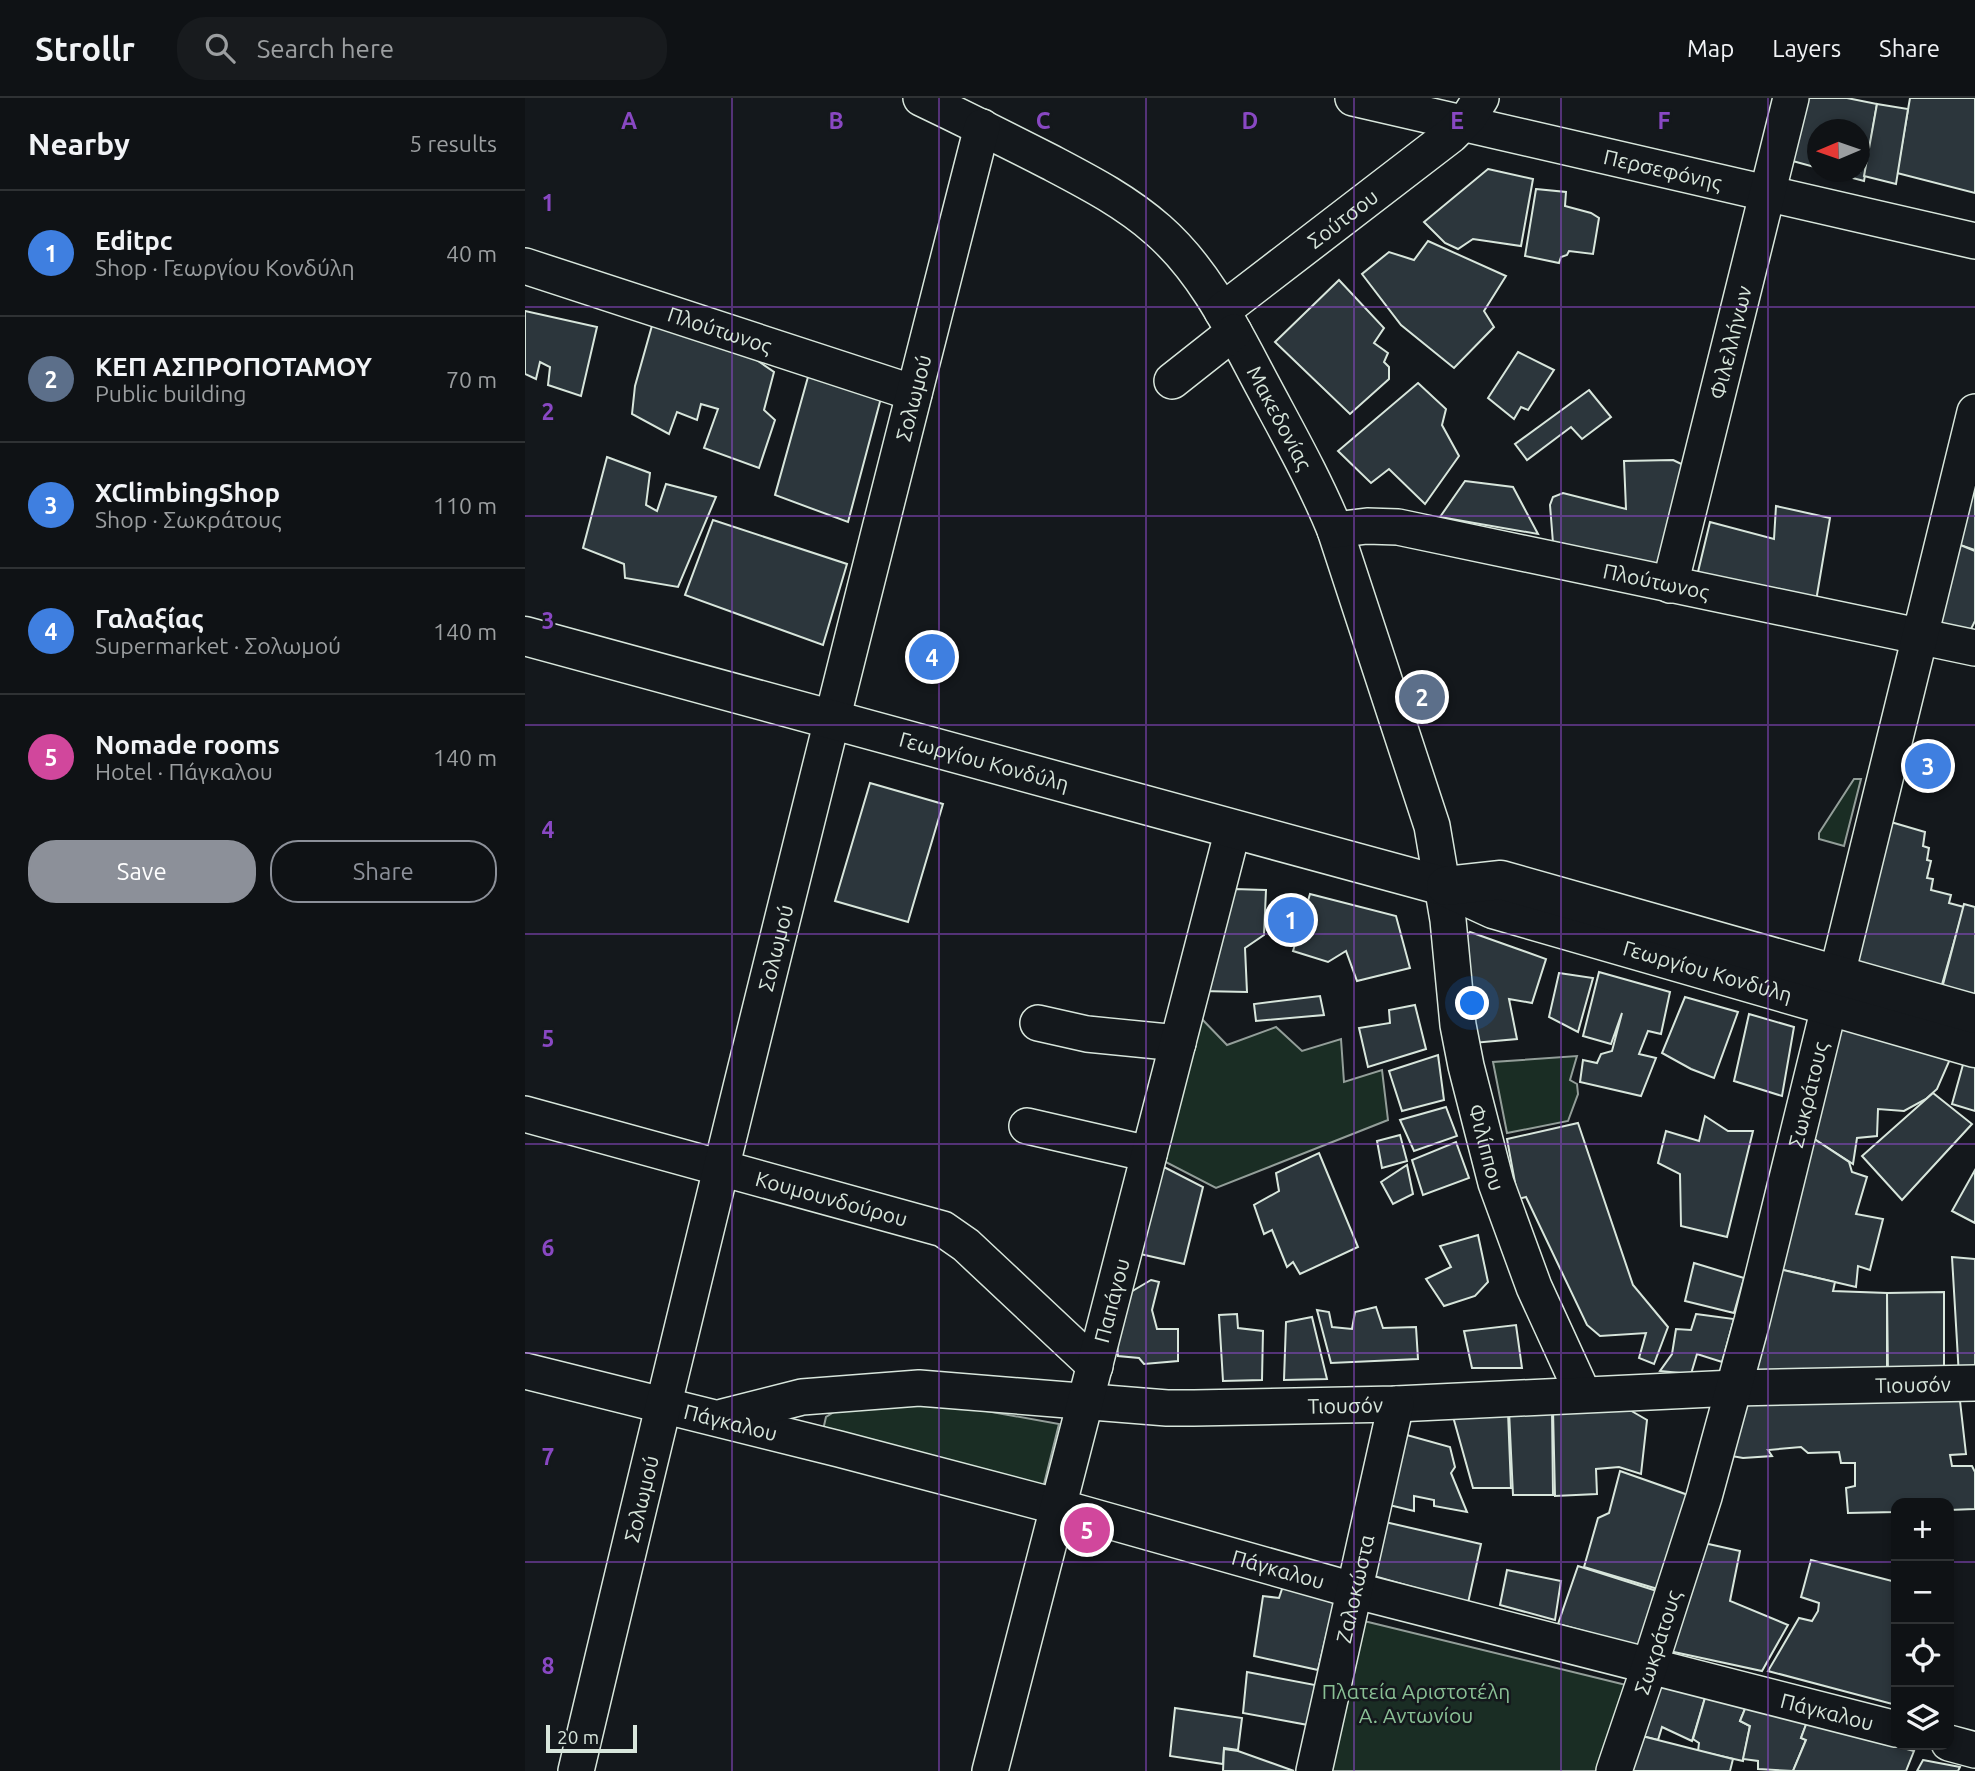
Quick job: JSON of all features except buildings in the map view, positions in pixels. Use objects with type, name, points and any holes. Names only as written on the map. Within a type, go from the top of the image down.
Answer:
[{"type":"main road","name":"Γεωργίου Κονδύλη","points":[[526,641],[831,720],[1443,886],[1501,880],[1833,991],[1975,1048]]},
{"type":"main road","name":"Γεωργίου Κονδύλη","points":[[1833,991],[1975,1014]]},
{"type":"street","name":"Μακεδονίας","points":[[921,98],[1100,188],[1140,215],[1193,265],[1228,322],[1320,494],[1335,530],[1432,826],[1443,886]]},
{"type":"street","name":"Περσεφόνης","points":[[1353,98],[1472,111],[1767,193],[1975,241]]},
{"type":"street","name":"Φιλελλήνων","points":[[1670,585],[1791,98]]},
{"type":"street","name":"Σούτσου","points":[[1173,381],[1228,322],[1472,111]]},
{"type":"street","name":"Σολωμού","points":[[576,1771],[831,720],[982,127]]},
{"type":"street","name":"Πλούτωνος","points":[[525,266],[914,393]]},
{"type":"street","name":"Σωκράτους","points":[[1613,1771],[1704,1497],[1734,1388],[1975,412]]},
{"type":"street","name":"Πλούτωνος","points":[[1335,530],[1367,526],[1398,527],[1975,648]]},
{"type":"street","name":"Παπάγου","points":[[990,1771],[1233,829]]},
{"type":"street","name":"Φιλίππου","points":[[1443,886],[1458,1025],[1496,1183],[1516,1242],[1583,1394]]},
{"type":"street","points":[[1038,1023],[1087,1034],[1178,1042]]},
{"type":"street","name":"Κουμουνδούρου","points":[[525,1114],[943,1229],[952,1233],[1095,1366]]},
{"type":"street","points":[[1027,1126],[1149,1154]]},
{"type":"street","name":"Πάγκαλου","points":[[525,1371],[719,1418],[1059,1507],[1353,1590],[1891,1728]]},
{"type":"street","name":"Τιουσόν","points":[[719,1418],[802,1397],[919,1388],[1167,1408],[1397,1404],[1734,1388],[1975,1382]]},
{"type":"street","name":"Ζαλοκώστα","points":[[1314,1771],[1397,1404]]},
{"type":"street","points":[[1954,1744],[1975,1750]]},
{"type":"green space","points":[[1854,779],[1861,779],[1844,846],[1819,839],[1819,833]]},
{"type":"green space","points":[[1199,1016],[1227,1045],[1276,1027],[1302,1051],[1341,1039],[1344,1082],[1382,1070],[1388,1120],[1216,1188],[1156,1157]]},
{"type":"green space","points":[[1577,1056],[1570,1080],[1577,1084],[1578,1094],[1568,1121],[1507,1133],[1493,1062]]},
{"type":"green space","points":[[920,1405],[958,1406],[1059,1424],[1042,1492],[823,1430],[826,1417],[834,1412]]},
{"type":"green space","name":"Πλατεία Αριστοτέλη Α. Αντωνίου","points":[[1364,1621],[1626,1685],[1597,1771],[1331,1771]]},
{"type":"place","name":"Γαλαξίας","points":[[932,657]]},
{"type":"place","name":"ΚΕΠ ΑΣΠΡΟΠΟΤΑΜΟΥ","points":[[1422,697]]},
{"type":"place","name":"XClimbingShop","points":[[1928,766]]},
{"type":"place","name":"Editpc","points":[[1291,920]]},
{"type":"place","name":"Nomade rooms","points":[[1087,1530]]}]
